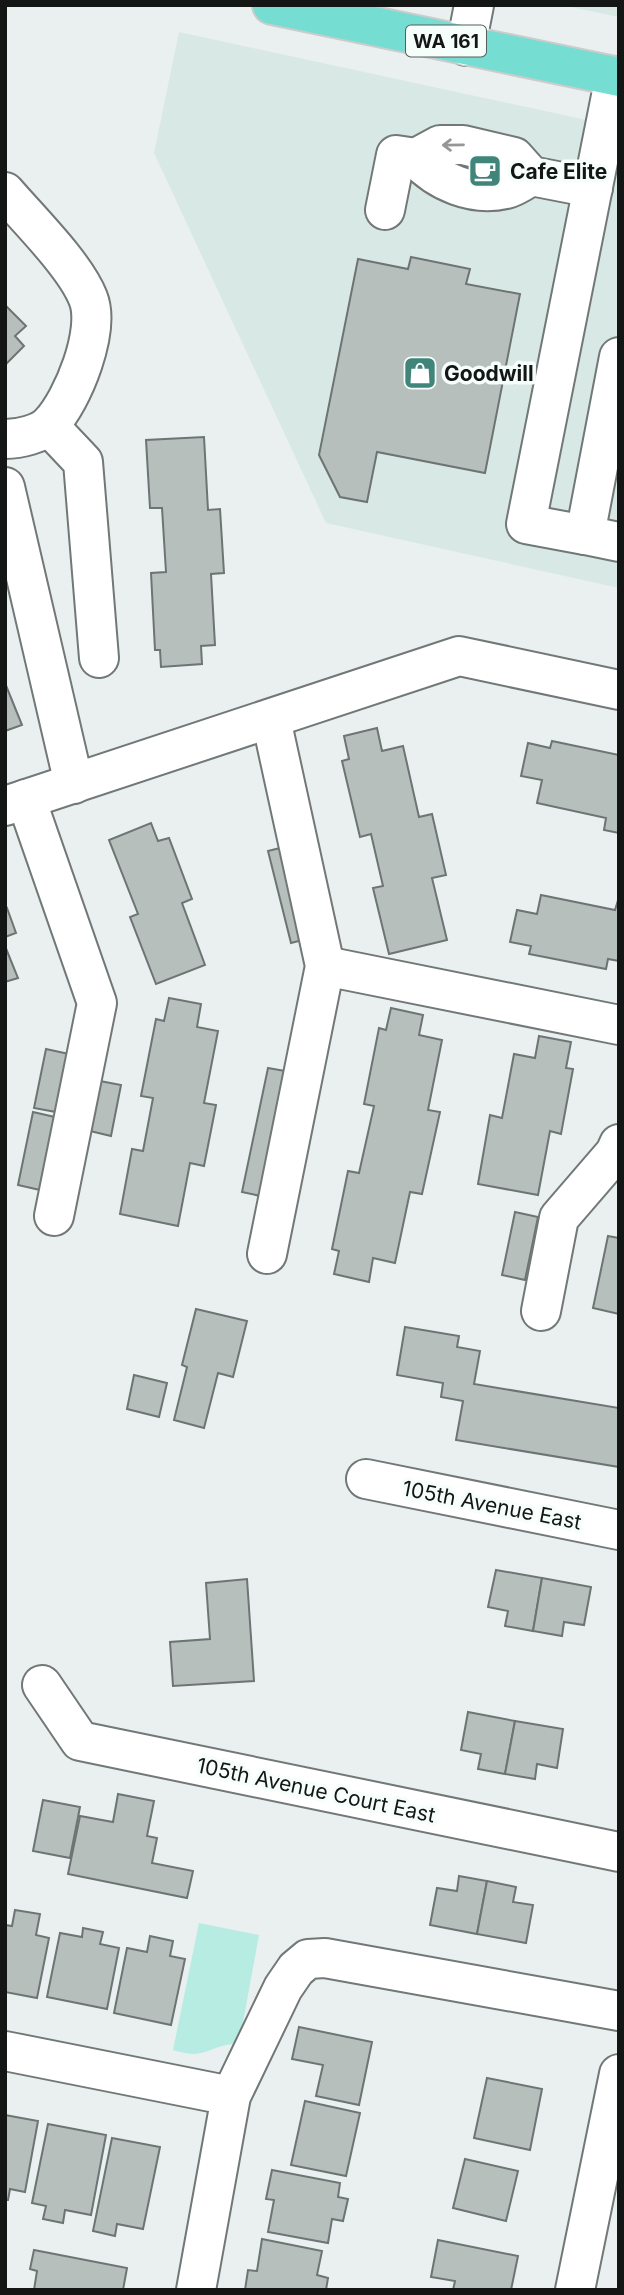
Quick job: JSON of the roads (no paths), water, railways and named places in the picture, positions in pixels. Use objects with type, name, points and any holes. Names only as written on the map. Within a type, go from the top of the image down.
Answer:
[{"type":"main road","name":"WA 161","points":[[288,7],[617,76]]},
{"type":"street","points":[[466,46],[474,5]]},
{"type":"street","points":[[617,76],[599,212],[545,426],[526,524],[602,539],[619,356]]},
{"type":"street","points":[[385,210],[396,155],[416,158],[429,173],[461,187],[487,192],[510,189],[531,176],[599,212]]},
{"type":"street","points":[[5,192],[76,277],[89,300],[91,313],[85,361],[71,394],[49,426],[18,439],[5,439]]},
{"type":"street","points":[[49,426],[83,462],[99,658]]},
{"type":"street","points":[[5,487],[74,784]]},
{"type":"street","points":[[54,1216],[97,1003],[16,803],[459,656],[619,690]]},
{"type":"street","points":[[267,1254],[326,966],[271,719]]},
{"type":"street","points":[[326,966],[619,1025]]},
{"type":"street","points":[[541,1311],[559,1219],[615,1153],[619,1144]]},
{"type":"street","name":"105th Avenue East","points":[[366,1479],[619,1530]]},
{"type":"street","name":"105th Avenue Court East","points":[[42,1685],[80,1741],[619,1852]]},
{"type":"street","points":[[196,2290],[231,2096],[283,1988],[296,1969],[308,1959],[325,1958],[619,2011]]},
{"type":"street","points":[[5,2051],[231,2096]]},
{"type":"street","points":[[575,2290],[603,2237],[619,2074]]},
{"type":"place","name":"Cafe Elite","points":[[485,171]]},
{"type":"place","name":"Goodwill","points":[[420,373]]}]
